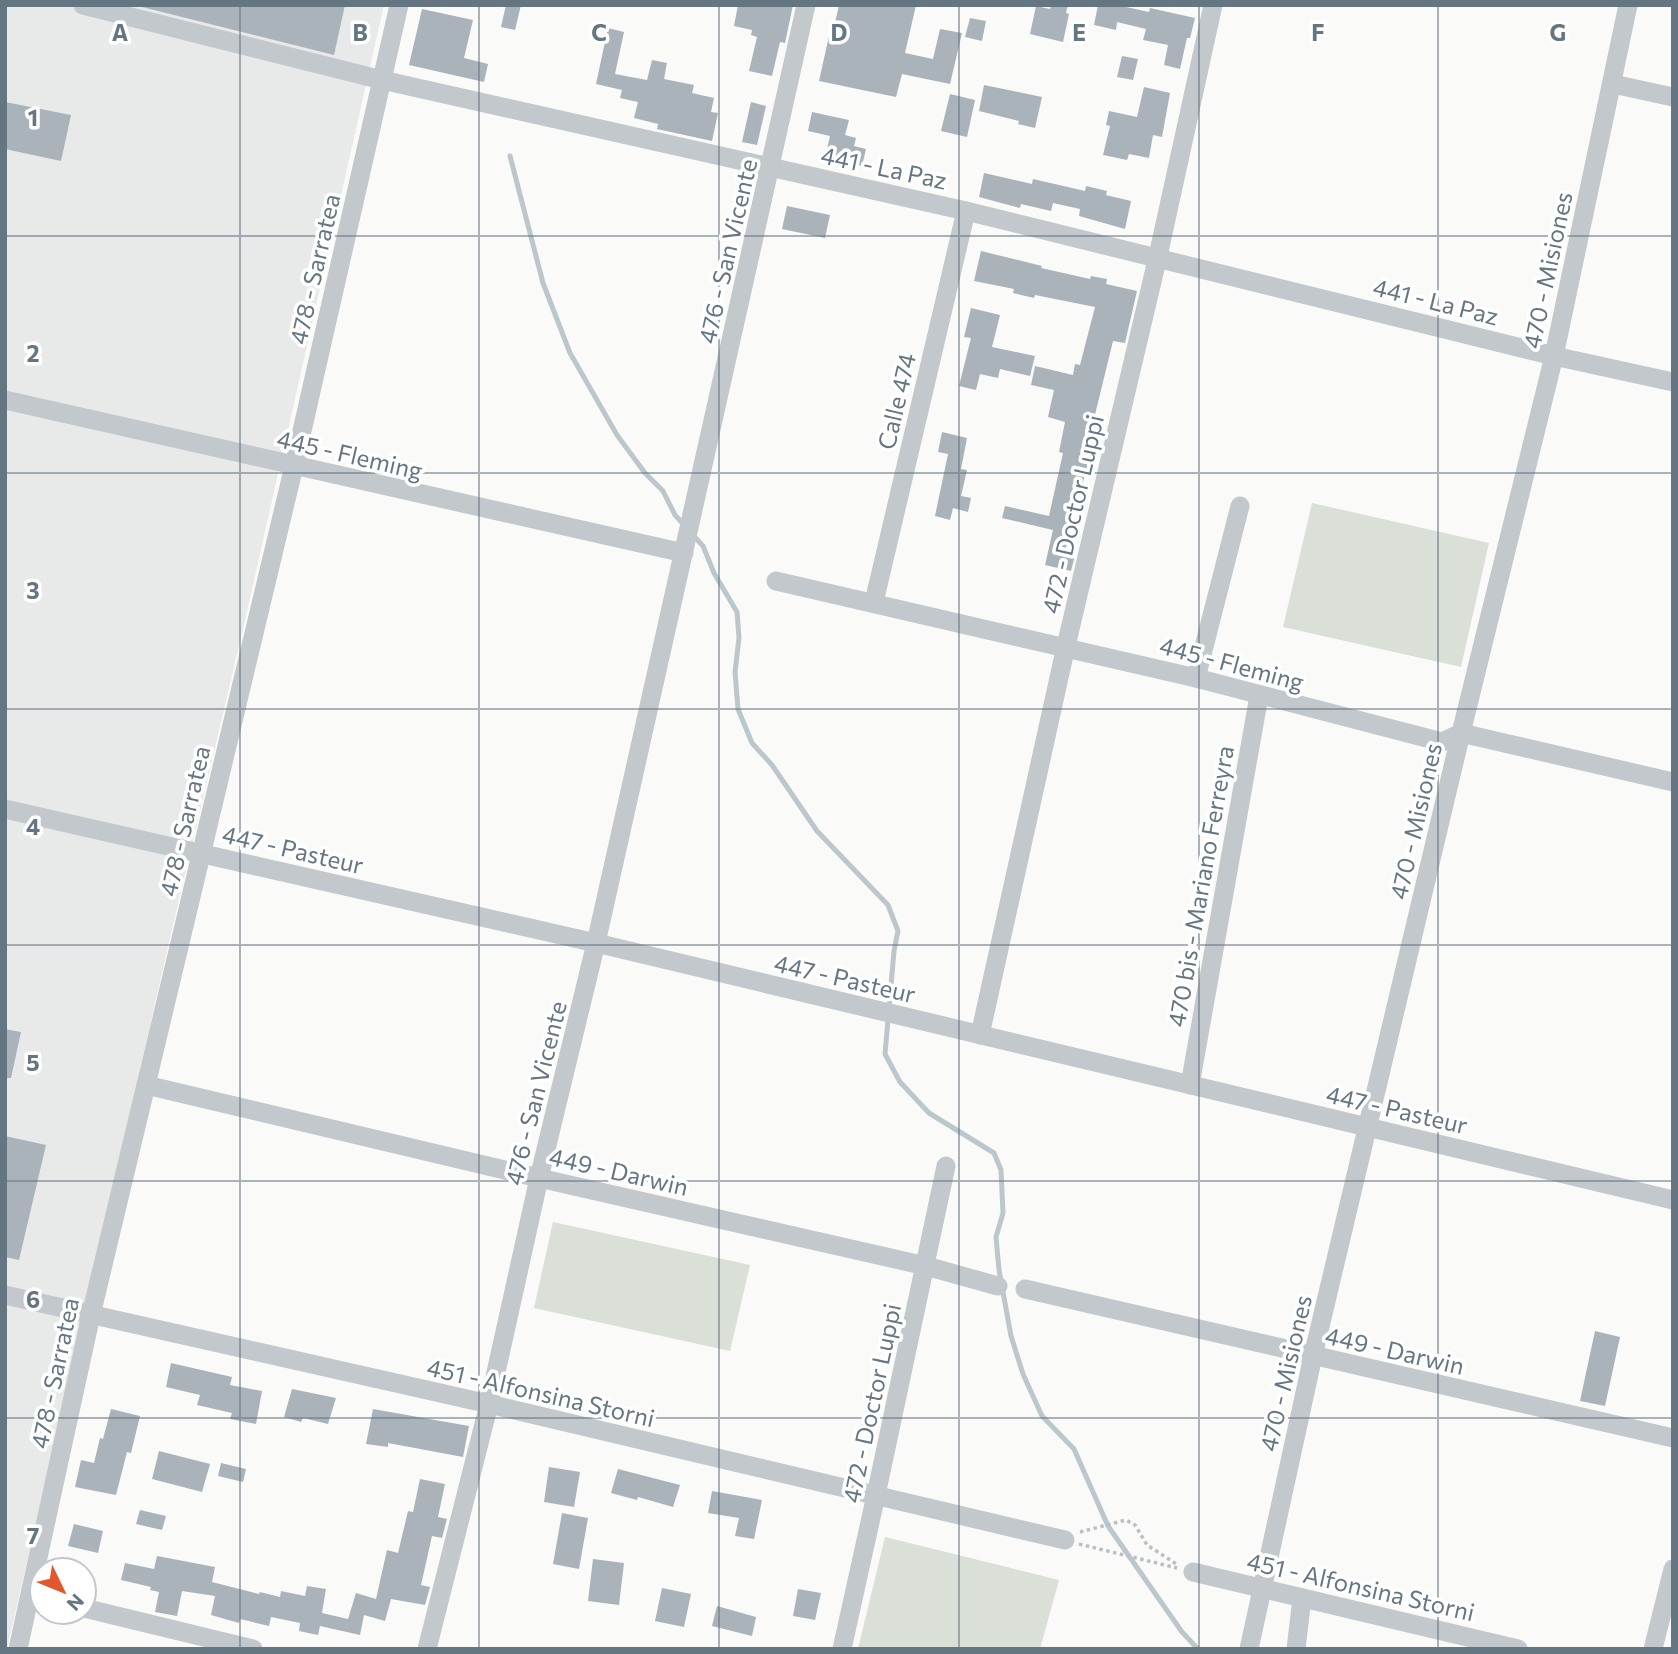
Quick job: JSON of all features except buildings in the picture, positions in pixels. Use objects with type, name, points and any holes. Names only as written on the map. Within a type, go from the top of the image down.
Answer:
[{"type":"street","name":"441 - La Paz","points":[[83,5],[382,80],[966,211],[1158,256],[1554,356],[1673,382]]},
{"type":"street","name":"478 - Sarratea","points":[[44,1556],[91,1315],[294,466],[399,5]]},
{"type":"street","name":"476 - San Vicente","points":[[427,1649],[489,1404],[539,1178],[596,943],[806,5]]},
{"type":"street","name":"470 - Misiones","points":[[1249,1649],[1313,1356],[1554,356],[1628,5]]},
{"type":"street","name":"472 - Doctor Luppi","points":[[981,1035],[1066,646],[1158,256],[1209,6]]},
{"type":"street","points":[[1613,84],[1673,97]]},
{"type":"street","name":"Calle 474","points":[[874,602],[966,211]]},
{"type":"street","name":"445 - Fleming","points":[[5,400],[294,466],[685,550]]},
{"type":"street","points":[[1196,678],[1240,506]]},
{"type":"street","name":"445 - Fleming","points":[[776,581],[1066,646],[1442,742],[1461,733],[1673,782]]},
{"type":"street","name":"470 bis - Mariano Ferreyra","points":[[1190,1085],[1259,695]]},
{"type":"street","name":"447 - Pasteur","points":[[5,809],[596,943],[1673,1200]]},
{"type":"street","name":"449 - Darwin","points":[[146,1084],[539,1178],[926,1266],[998,1286]]},
{"type":"street","name":"472 - Doctor Luppi","points":[[842,1649],[946,1166]]},
{"type":"street","name":"449 - Darwin","points":[[1025,1289],[1673,1438]]},
{"type":"street","name":"451 - Alfonsina Storni","points":[[5,1295],[489,1404],[1065,1540]]},
{"type":"street","points":[[1653,1649],[1673,1569]]},
{"type":"street","name":"451 - Alfonsina Storni","points":[[1193,1572],[1518,1649]]},
{"type":"street","points":[[1296,1649],[1303,1598]]},
{"type":"street","points":[[98,1611],[253,1649]]},
{"type":"street","name":"478 - Sarratea","points":[[18,1649],[28,1620]]},
{"type":"path","points":[[1065,1540],[1085,1530],[1126,1520],[1135,1525],[1147,1545],[1169,1561],[1193,1572]]},
{"type":"path","points":[[1065,1540],[1193,1572]]},
{"type":"shaded area","points":[[5,5],[384,5],[243,629],[5,1649]]},
{"type":"shaded area","points":[[1312,503],[1489,543],[1461,667],[1283,627]]},
{"type":"shaded area","points":[[553,1222],[750,1265],[730,1351],[534,1308]]},
{"type":"shaded area","points":[[885,1537],[1059,1580],[1040,1649],[858,1649]]},
{"type":"waterway","points":[[510,156],[543,283],[570,353],[617,435],[645,473],[663,491],[675,515],[684,525]]},
{"type":"waterway","points":[[693,535],[703,546],[714,573],[737,612],[739,638],[735,672],[738,709],[752,743],[772,765],[817,831],[888,905],[898,931],[885,1054],[900,1082],[929,1113],[994,1153],[1001,1170],[1003,1213],[996,1237],[999,1270],[1011,1336],[1023,1374],[1042,1416],[1074,1449],[1108,1526],[1182,1632],[1198,1649]]}]
